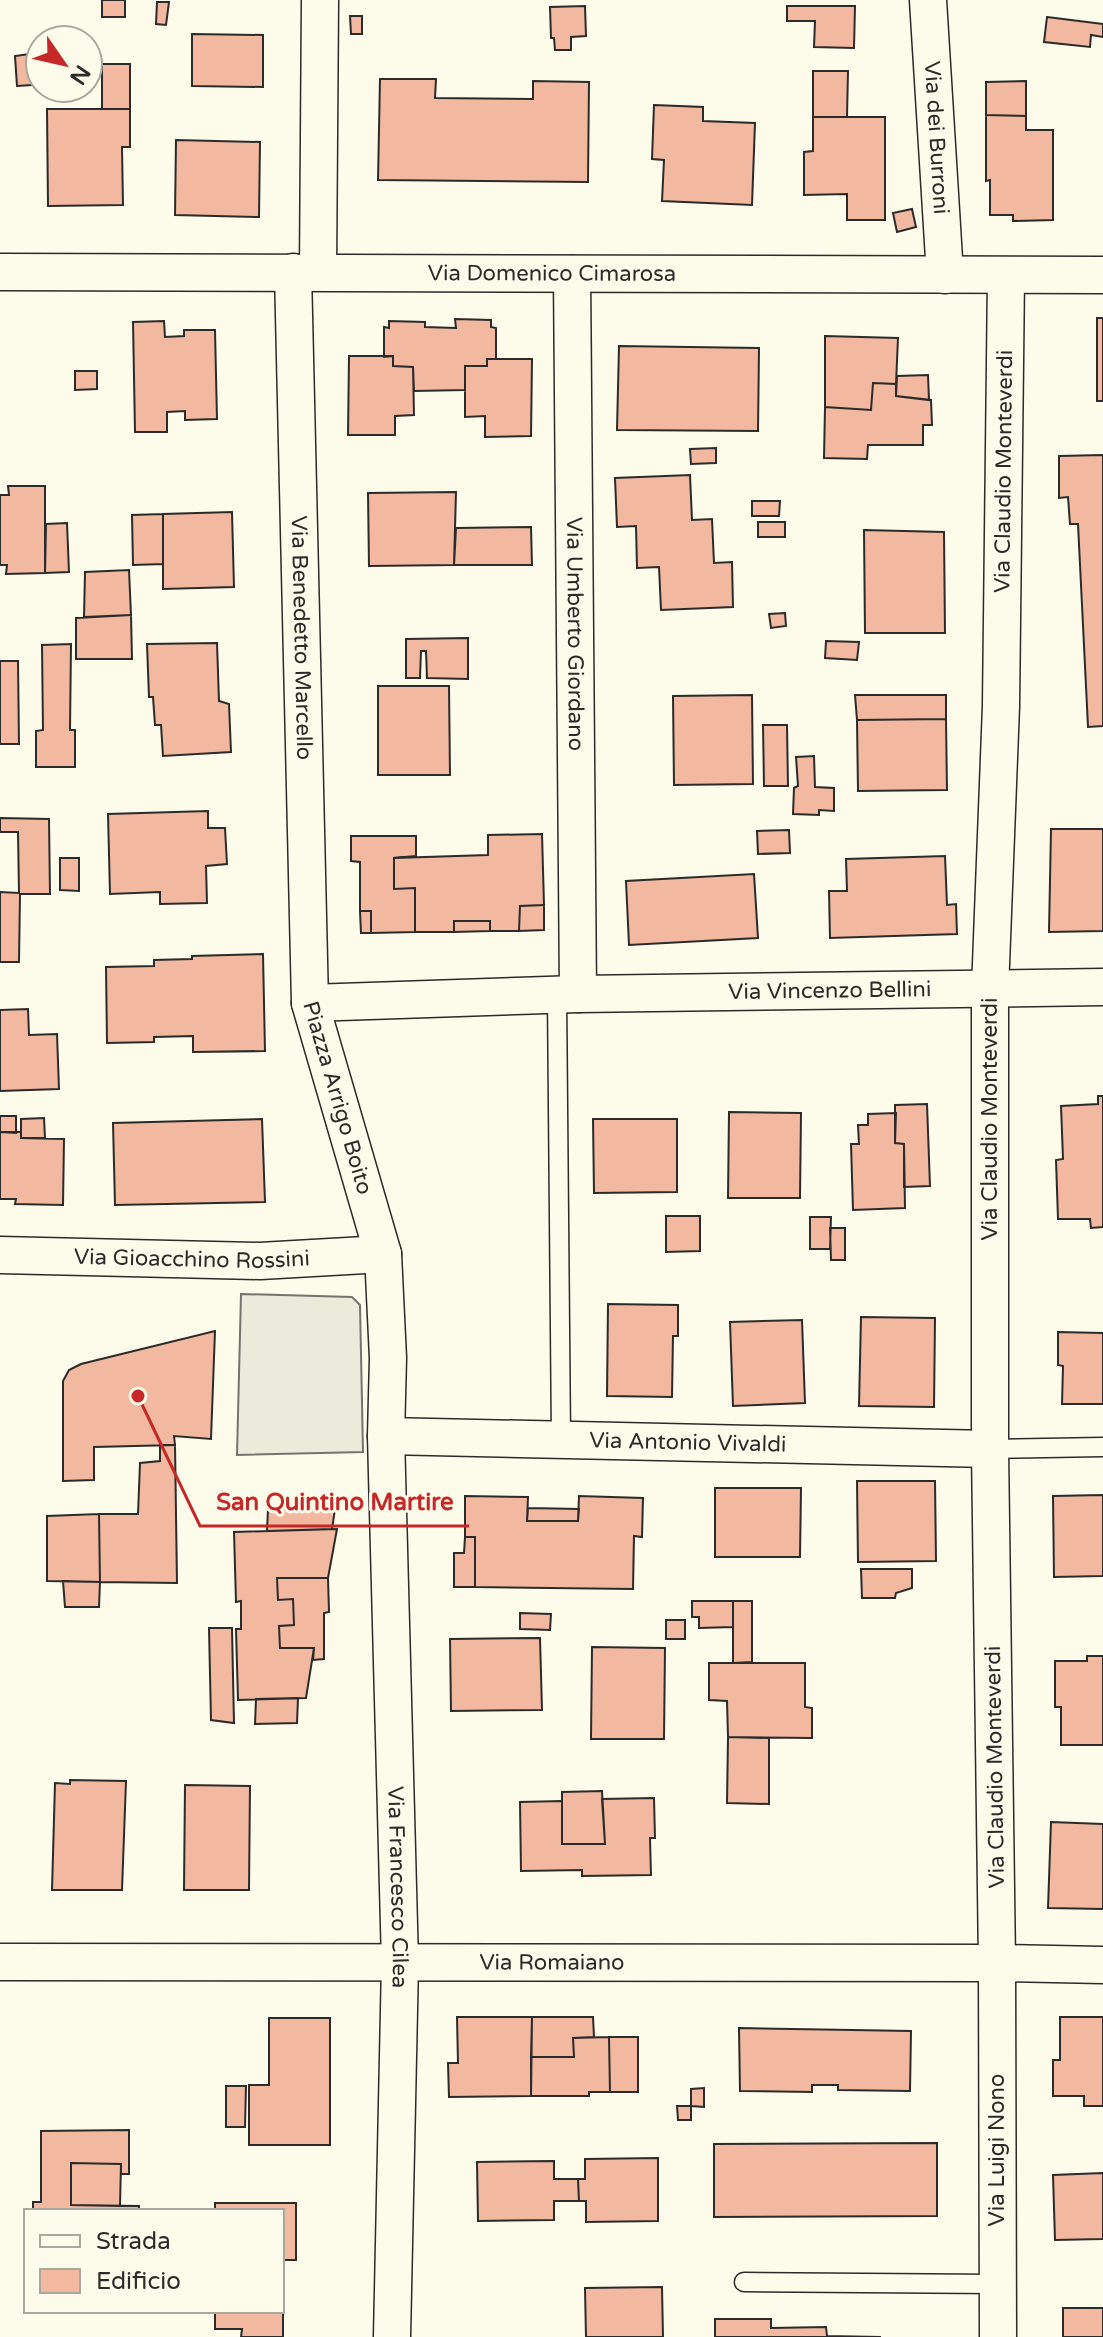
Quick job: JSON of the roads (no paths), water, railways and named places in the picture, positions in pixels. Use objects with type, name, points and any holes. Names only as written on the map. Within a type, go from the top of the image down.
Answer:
[{"type":"street","name":"Via Benedetto Marcello","points":[[310,1003],[305,272],[320,0]]},
{"type":"street","name":"Via dei Burroni","points":[[928,0],[945,275]]},
{"type":"street","name":"Via Domenico Cimarosa","points":[[0,272],[1103,275]]},
{"type":"street","name":"Via Umberto Giordano","points":[[567,995],[572,274]]},
{"type":"street","name":"Via Claudio Monteverdi","points":[[997,1963],[990,1449],[990,990],[1001,706],[1006,276]]},
{"type":"street","name":"Via Vincenzo Bellini","points":[[567,995],[1103,987]]},
{"type":"street","name":"Piazza Arrigo Boito","points":[[374,1436],[388,1358],[383,1254],[310,1003],[567,995]]},
{"type":"street","name":"Via Gioacchino Rossini","points":[[0,1255],[260,1261],[383,1254]]},
{"type":"street","name":"Via Antonio Vivaldi","points":[[374,1436],[990,1449]]},
{"type":"street","name":"Via Francesco Cilea","points":[[374,1436],[400,1963],[392,2337]]},
{"type":"street","name":"Via Romaiano","points":[[0,1962],[1103,1965]]},
{"type":"street","name":"Via Luigi Nono","points":[[997,1963],[998,2337]]},
{"type":"lane","points":[[561,1440],[567,995]]},
{"type":"lane","points":[[990,1449],[1103,1447]]},
{"type":"lane","points":[[744,2282],[997,2284]]},
{"type":"place","name":"San Quintino Martire","points":[[138,1396]]}]
